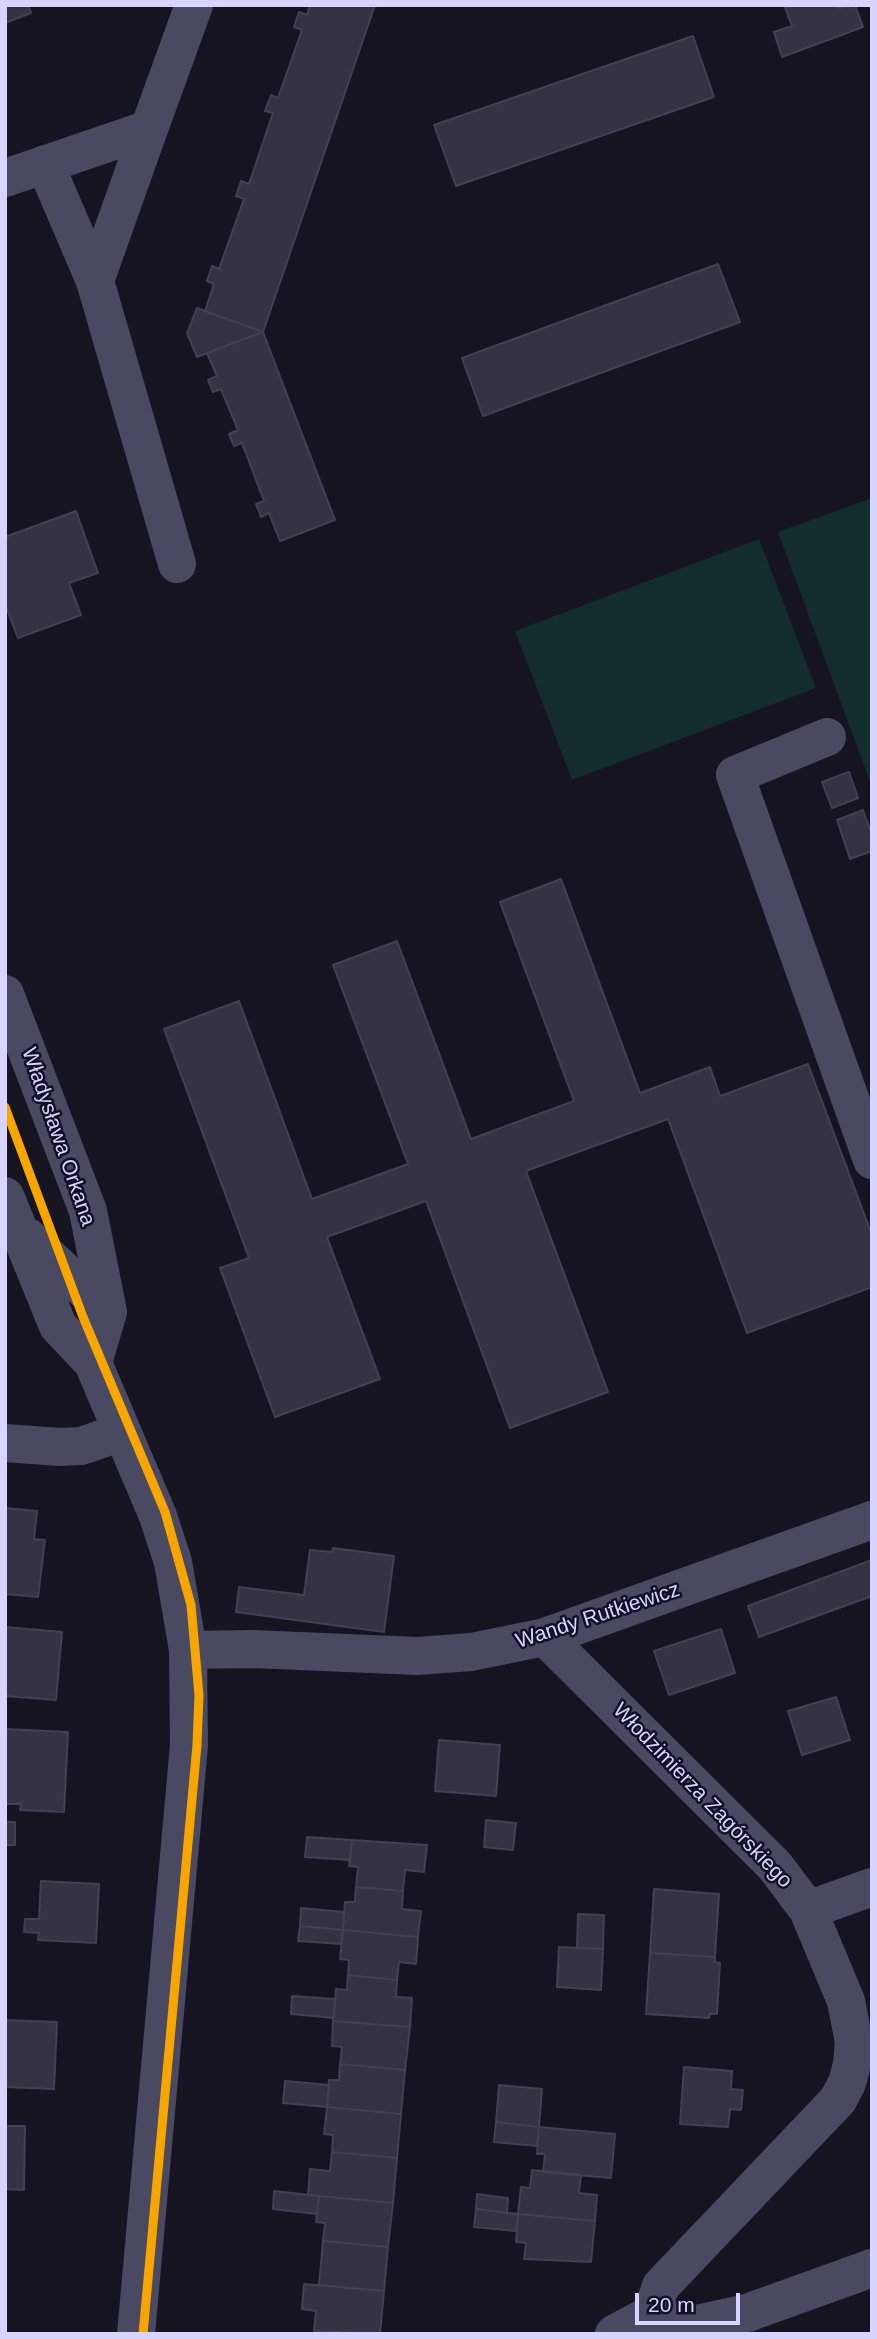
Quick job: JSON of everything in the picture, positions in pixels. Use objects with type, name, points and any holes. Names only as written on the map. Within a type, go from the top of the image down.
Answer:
[{"type":"street","points":[[95,281],[194,5]]},
{"type":"street","points":[[5,178],[149,129]]},
{"type":"street","points":[[45,164],[95,281],[177,564]]},
{"type":"street","points":[[827,737],[735,775],[872,1160]]},
{"type":"street","name":"Władysława Orkana","points":[[5,994],[88,1211],[108,1312],[93,1363]]},
{"type":"street","points":[[12,1212],[108,1312]]},
{"type":"street","points":[[12,1212],[58,1326],[93,1363],[158,1516],[173,1562],[188,1650],[189,1745],[136,2334]]},
{"type":"street","points":[[5,1443],[81,1446],[122,1432]]},
{"type":"street","name":"Wandy Rutkiewicz","points":[[188,1650],[253,1649],[418,1656],[471,1652],[545,1637],[872,1520]]},
{"type":"street","name":"Włodzimierza Zagórskiego","points":[[545,1637],[775,1866],[808,1910],[846,2001],[854,2042],[846,2083],[838,2100],[662,2286],[651,2314]]},
{"type":"street","points":[[808,1910],[872,1887]]},
{"type":"street","points":[[614,2334],[651,2314],[696,2324],[747,2313],[872,2268]]},
{"type":"green space","points":[[872,498],[872,787],[778,532]]},
{"type":"green space","points":[[759,539],[816,688],[572,780],[515,631]]},
{"type":"building","points":[[5,5],[28,5],[31,13],[5,23]]},
{"type":"building","points":[[310,5],[375,5],[263,332],[205,311],[214,284],[207,281],[212,266],[219,269],[244,199],[236,196],[241,181],[249,184],[273,113],[265,111],[271,95],[278,98],[302,30],[294,27],[299,12],[307,15]]},
{"type":"building","points":[[784,5],[838,5],[839,8],[855,5],[863,27],[782,57],[774,32],[792,26]]},
{"type":"building","points":[[693,36],[714,97],[456,186],[434,125]]},
{"type":"building","points":[[718,264],[740,322],[483,416],[462,358]]},
{"type":"building","points":[[197,308],[263,332],[197,357],[187,333]]},
{"type":"building","points":[[263,332],[335,520],[280,541],[269,513],[261,517],[256,504],[264,501],[242,443],[234,446],[229,434],[238,430],[221,389],[213,392],[208,380],[217,376],[207,353]]},
{"type":"building","points":[[76,511],[98,573],[69,583],[81,615],[18,638],[5,604],[5,537]]},
{"type":"building","points":[[849,772],[858,798],[832,808],[822,782]]},
{"type":"building","points":[[863,810],[872,835],[872,851],[850,859],[837,820]]},
{"type":"building","points":[[561,879],[640,1093],[710,1067],[720,1096],[808,1064],[872,1235],[872,1287],[747,1333],[668,1119],[526,1171],[608,1392],[510,1428],[426,1201],[327,1237],[380,1379],[275,1417],[220,1268],[249,1258],[164,1029],[239,1001],[312,1199],[408,1164],[333,965],[397,941],[471,1139],[574,1101],[500,902]]},
{"type":"building","points":[[5,1508],[37,1511],[34,1539],[45,1540],[38,1597],[5,1594]]},
{"type":"building","points":[[333,1548],[394,1556],[384,1632],[236,1612],[239,1587],[304,1595],[310,1550],[332,1552]]},
{"type":"building","points":[[872,1560],[872,1596],[759,1637],[748,1606]]},
{"type":"building","points":[[5,1627],[62,1632],[56,1700],[5,1696]]},
{"type":"building","points":[[721,1629],[735,1673],[669,1695],[654,1651]]},
{"type":"building","points":[[836,1697],[850,1740],[802,1755],[788,1711]]},
{"type":"building","points":[[5,1729],[68,1732],[64,1812],[20,1810],[21,1804],[5,1804]]},
{"type":"building","points":[[439,1740],[500,1745],[496,1796],[435,1791]]},
{"type":"building","points":[[486,1820],[516,1823],[513,1850],[484,1847]]},
{"type":"building","points":[[5,1822],[15,1822],[15,1845],[5,1845]]},
{"type":"building","points":[[307,1837],[352,1840],[350,1860],[305,1857]]},
{"type":"building","points":[[352,1840],[427,1845],[424,1872],[405,1870],[403,1891],[356,1887],[358,1867],[349,1866]]},
{"type":"building","points":[[41,1881],[99,1884],[96,1943],[38,1940],[39,1933],[24,1932],[25,1919],[39,1919]]},
{"type":"building","points":[[356,1887],[403,1891],[402,1909],[421,1911],[418,1937],[343,1930],[345,1902],[355,1902]]},
{"type":"building","points":[[654,1889],[719,1894],[715,1957],[650,1953]]},
{"type":"building","points":[[301,1908],[344,1912],[343,1930],[300,1926]]},
{"type":"building","points":[[578,1914],[604,1915],[603,1949],[577,1948]]},
{"type":"building","points":[[300,1926],[343,1930],[341,1944],[298,1941]]},
{"type":"building","points":[[343,1930],[418,1937],[416,1964],[399,1962],[397,1980],[348,1975],[349,1960],[340,1959]]},
{"type":"building","points":[[559,1947],[603,1949],[601,1990],[557,1987]]},
{"type":"building","points":[[650,1953],[715,1957],[715,1962],[720,1963],[717,2014],[710,2014],[709,2018],[646,2014]]},
{"type":"building","points":[[348,1975],[397,1980],[396,1997],[412,1998],[410,2027],[333,2021],[336,1989],[347,1990]]},
{"type":"building","points":[[292,1996],[335,1999],[334,2018],[291,2014]]},
{"type":"building","points":[[5,2020],[57,2022],[54,2089],[5,2087]]},
{"type":"building","points":[[333,2021],[410,2027],[405,2070],[340,2064],[342,2047],[332,2046]]},
{"type":"building","points":[[340,2064],[405,2070],[401,2114],[327,2107],[329,2080],[339,2080]]},
{"type":"building","points":[[684,2067],[732,2071],[731,2089],[743,2090],[741,2110],[730,2109],[728,2127],[680,2124]]},
{"type":"building","points":[[285,2081],[329,2085],[327,2107],[283,2103]]},
{"type":"building","points":[[499,2085],[542,2089],[539,2127],[496,2122]]},
{"type":"building","points":[[327,2107],[401,2114],[397,2158],[332,2152],[333,2135],[324,2134]]},
{"type":"building","points":[[496,2122],[539,2127],[537,2146],[494,2142]]},
{"type":"building","points":[[5,2126],[25,2126],[24,2190],[5,2189]]},
{"type":"building","points":[[539,2127],[615,2134],[611,2178],[543,2172],[545,2154],[537,2154]]},
{"type":"building","points":[[332,2152],[397,2158],[393,2203],[308,2195],[310,2169],[330,2171]]},
{"type":"building","points":[[532,2170],[581,2175],[579,2193],[597,2195],[595,2221],[518,2214],[521,2187],[530,2188]]},
{"type":"building","points":[[274,2191],[319,2196],[317,2214],[273,2209]]},
{"type":"building","points":[[477,2194],[508,2198],[507,2213],[476,2209]]},
{"type":"building","points":[[319,2196],[393,2203],[388,2247],[323,2241],[325,2223],[316,2222]]},
{"type":"building","points":[[476,2209],[518,2214],[516,2231],[474,2227]]},
{"type":"building","points":[[518,2214],[595,2221],[591,2262],[524,2259],[526,2243],[516,2242]]},
{"type":"building","points":[[323,2241],[388,2247],[384,2291],[319,2285]]},
{"type":"building","points":[[304,2284],[384,2291],[380,2334],[314,2331],[316,2311],[302,2309]]},
{"type":"transit line","points":[[5,1107],[83,1317],[165,1512],[191,1605],[199,1695],[197,1745],[143,2334]]}]
